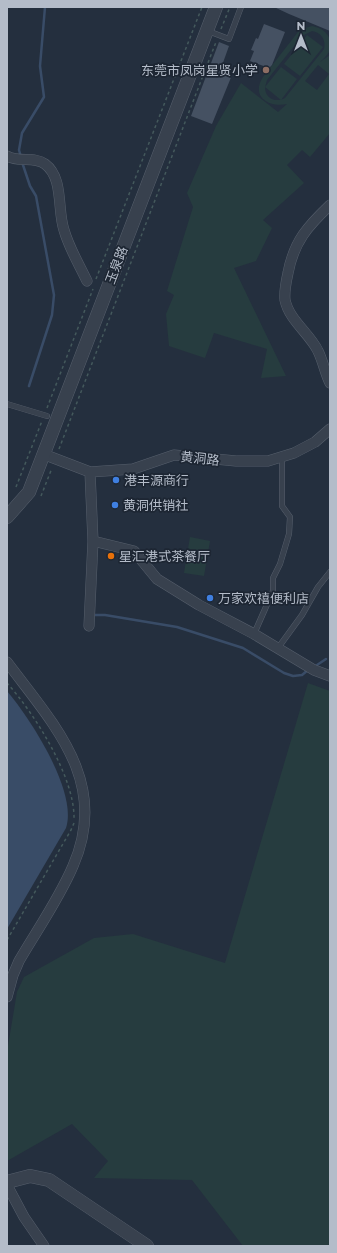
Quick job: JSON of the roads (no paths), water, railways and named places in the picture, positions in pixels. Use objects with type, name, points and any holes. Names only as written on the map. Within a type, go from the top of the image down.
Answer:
[{"type":"street","name":"玉泉路","points":[[7,517],[28,492],[216,7]]},
{"type":"street","points":[[7,156],[17,160],[39,161],[46,165],[55,178],[63,229],[92,283]]},
{"type":"street","points":[[330,205],[306,228],[297,242],[290,261],[285,291],[285,300],[290,311],[319,352],[330,383]]},
{"type":"street","name":"黄洞路","points":[[43,454],[90,472],[133,469],[174,455],[251,462],[282,458],[314,442],[330,429]]},
{"type":"street","points":[[89,626],[93,540],[90,472]]},
{"type":"street","points":[[93,540],[134,551],[158,579],[199,606],[254,634],[314,670],[330,676]]},
{"type":"street","points":[[7,662],[64,740],[79,770],[84,805],[84,831],[73,867],[19,961],[13,975],[7,998]]},
{"type":"street","points":[[44,1246],[24,1218],[7,1183],[30,1176],[49,1180],[147,1246]]},
{"type":"lane","points":[[207,30],[229,39],[241,7]]},
{"type":"lane","points":[[7,404],[46,415]]},
{"type":"lane","points":[[254,634],[273,591],[273,578],[280,564],[289,534],[290,517],[282,506],[282,458]]},
{"type":"lane","points":[[278,648],[302,615],[318,587],[330,572]]},
{"type":"water","points":[[7,691],[28,719],[50,756],[59,776],[65,795],[68,813],[66,828],[7,929]]},
{"type":"waterway","points":[[21,157],[19,150],[22,133],[44,97],[40,66],[45,7]]},
{"type":"waterway","points":[[22,162],[30,186],[36,196],[54,295],[52,315],[29,386]]},
{"type":"waterway","points":[[92,615],[105,615],[177,627],[243,648],[284,673],[293,676],[302,675],[308,670]]},
{"type":"waterway","points":[[314,667],[326,659]]},
{"type":"place","name":"东莞市凤岗星贤小学","points":[[266,70]]},
{"type":"place","name":"港丰源商行","points":[[116,480]]},
{"type":"place","name":"黄洞供销社","points":[[115,505]]},
{"type":"place","name":"星汇港式茶餐厅","points":[[111,556]]},
{"type":"place","name":"万家欢禧便利店","points":[[210,598]]}]
